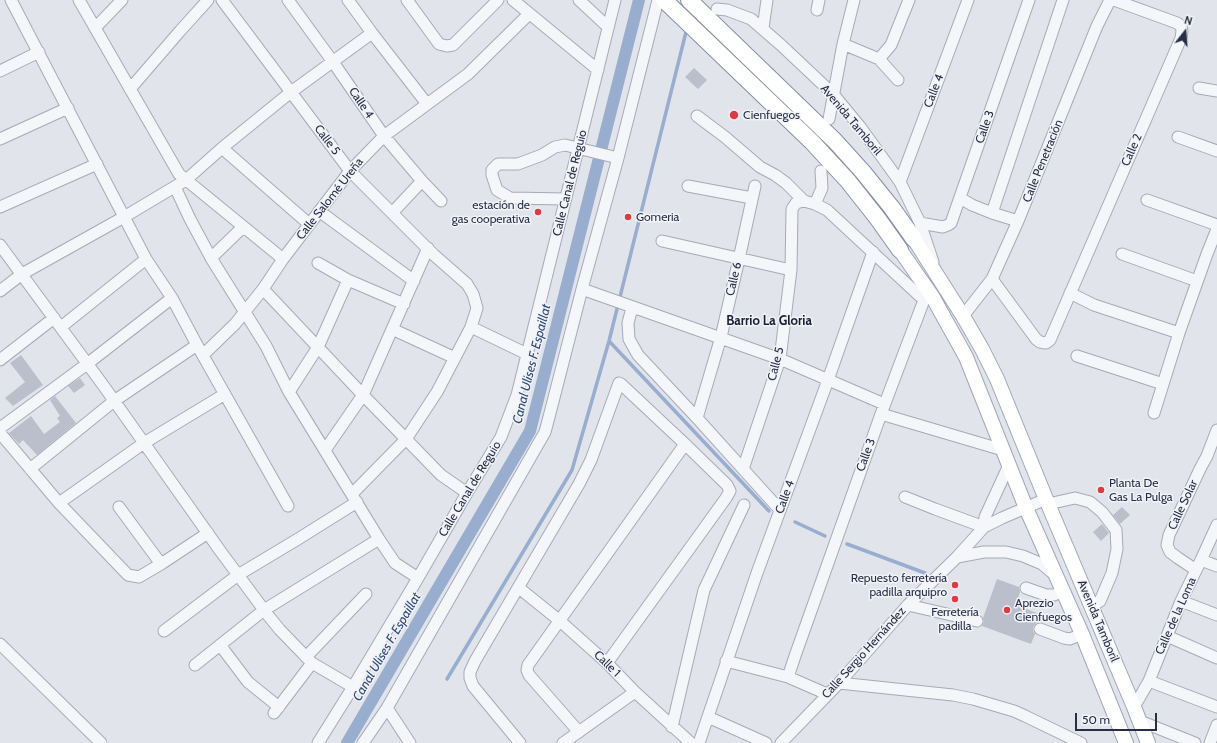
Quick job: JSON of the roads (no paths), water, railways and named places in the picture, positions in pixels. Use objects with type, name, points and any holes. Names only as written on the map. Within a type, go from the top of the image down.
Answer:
[{"type":"highway","points":[[664,0],[812,142],[848,181],[900,250]]},
{"type":"highway","points":[[689,0],[716,17],[835,141],[863,172],[892,208],[914,239]]},
{"type":"main road","name":"Avenida Tamboril","points":[[914,239],[982,348],[997,379],[1148,743]]},
{"type":"main road","name":"Avenida Tamboril","points":[[900,250],[928,298],[966,357],[1026,508],[1082,634],[1126,743]]},
{"type":"street","points":[[11,0],[146,259],[172,298],[288,506]]},
{"type":"street","points":[[79,0],[179,174],[283,260]]},
{"type":"street","points":[[95,28],[122,0]]},
{"type":"street","points":[[130,88],[208,0]]},
{"type":"street","name":"Calle 5","points":[[164,631],[238,575],[298,539],[354,498],[406,439],[437,392],[471,327],[477,308],[468,284],[428,248],[350,171],[222,0]]},
{"type":"street","name":"Calle 4","points":[[288,0],[384,136],[441,202]]},
{"type":"street","points":[[348,0],[372,34],[427,104]]},
{"type":"street","points":[[407,0],[439,44],[447,46],[453,45],[498,0]]},
{"type":"street","points":[[513,0],[598,70]]},
{"type":"street","points":[[579,0],[608,27]]},
{"type":"street","name":"Calle Canal de Reguio","points":[[318,743],[353,687],[501,437],[517,395],[566,199],[581,149],[615,0]]},
{"type":"street","points":[[362,743],[387,708],[542,437],[549,417],[582,289],[614,157],[658,0]]},
{"type":"street","points":[[763,28],[767,0]]},
{"type":"street","points":[[828,119],[843,44],[854,0]]},
{"type":"street","points":[[879,59],[891,44],[909,0]]},
{"type":"street","name":"Calle 4","points":[[900,182],[968,0]]},
{"type":"street","name":"Calle 3","points":[[920,223],[943,227],[951,223],[1030,0]]},
{"type":"street","points":[[992,213],[1063,0]]},
{"type":"street","name":"Calle Penetración","points":[[963,316],[992,279],[1018,221],[1097,26],[1110,0]]},
{"type":"street","name":"Calle 2","points":[[992,279],[1036,339],[1040,342],[1046,343],[1050,340],[1181,38],[1181,26],[1114,0]]},
{"type":"street","name":"Avenida Tamboril","points":[[716,17],[727,10],[751,19],[763,28],[833,94],[861,128],[900,182],[920,223],[936,274]]},
{"type":"street","name":"Calle Salomé Ureña","points":[[203,355],[230,330],[264,289],[309,224],[350,171],[384,136],[468,74],[529,14]]},
{"type":"street","points":[[0,291],[22,274],[124,217],[186,180],[222,148],[291,92],[372,34]]},
{"type":"street","points":[[843,44],[879,59],[898,80]]},
{"type":"street","points":[[0,71],[39,52]]},
{"type":"street","points":[[1199,88],[1217,91]]},
{"type":"street","points":[[0,139],[68,108]]},
{"type":"street","points":[[697,116],[725,137],[760,167],[775,174],[810,203],[827,210],[873,252],[928,298]]},
{"type":"street","points":[[1178,137],[1217,151]]},
{"type":"street","points":[[566,199],[510,198],[497,190],[492,175],[492,170],[498,164],[518,164],[542,155],[555,147],[565,145],[614,157]]},
{"type":"street","points":[[222,148],[309,224]]},
{"type":"street","points":[[0,207],[97,164]]},
{"type":"street","points":[[810,203],[822,188],[821,171]]},
{"type":"street","points":[[392,213],[422,181]]},
{"type":"street","points":[[175,186],[190,219],[211,258],[266,346],[290,392],[379,539],[395,563],[418,578]]},
{"type":"street","points":[[688,186],[752,198]]},
{"type":"street","name":"Calle 6","points":[[697,418],[720,337],[755,186]]},
{"type":"street","points":[[960,198],[972,205],[992,213],[1018,221]]},
{"type":"street","points":[[1147,200],[1217,225]]},
{"type":"street","name":"Calle 5","points":[[744,469],[780,359],[791,270],[792,210],[796,203],[810,203]]},
{"type":"street","points":[[319,211],[414,280]]},
{"type":"street","points":[[211,258],[243,227]]},
{"type":"street","points":[[1154,413],[1179,333],[1217,230]]},
{"type":"street","points":[[662,241],[791,270]]},
{"type":"street","points":[[0,245],[264,610],[280,630],[309,660],[353,687]]},
{"type":"street","points":[[325,450],[363,395],[428,248]]},
{"type":"street","name":"Calle 4","points":[[699,743],[757,573],[873,252]]},
{"type":"street","points":[[1122,254],[1198,281]]},
{"type":"street","points":[[61,328],[146,259]]},
{"type":"street","points":[[318,263],[348,280],[404,304]]},
{"type":"street","points":[[290,392],[318,347],[348,280]]},
{"type":"street","points":[[264,289],[363,395],[441,475],[467,493]]},
{"type":"street","points":[[582,289],[780,359],[828,380],[883,409],[1003,450]]},
{"type":"street","points":[[1070,293],[1094,305],[1179,333]]},
{"type":"street","points":[[0,428],[87,364],[172,298]]},
{"type":"street","name":"Calle 3","points":[[788,677],[883,409],[928,298]]},
{"type":"street","points":[[628,306],[629,338],[638,355],[780,510]]},
{"type":"street","points":[[0,360],[54,318]]},
{"type":"street","points":[[471,327],[527,354]]},
{"type":"street","points":[[392,329],[455,358]]},
{"type":"street","points":[[30,470],[114,401],[197,345]]},
{"type":"street","points":[[1077,356],[1163,384]]},
{"type":"street","points":[[520,743],[473,686],[470,676],[471,670],[576,490],[588,467],[618,384],[621,384],[685,444],[728,487],[729,492],[607,663]]},
{"type":"street","points":[[59,503],[144,443],[225,394]]},
{"type":"street","name":"Calle Solar","points":[[1217,430],[1207,456],[1169,535],[1167,545],[1170,552],[1174,555],[1199,565],[1217,566]]},
{"type":"street","points":[[0,433],[59,503],[128,575],[139,577],[208,533]]},
{"type":"street","points":[[579,732],[529,675],[527,670],[528,664],[685,444]]},
{"type":"street","points":[[905,497],[984,527],[985,517],[1009,465]]},
{"type":"street","name":"Calle Sergio Hernández","points":[[781,743],[839,683],[908,605],[957,557],[984,527],[1002,518],[1026,508],[1047,502],[1075,498],[1090,502],[1102,512],[1116,530],[1117,549],[1112,573],[1100,601],[1092,606]]},
{"type":"street","points":[[672,727],[704,590],[744,506]]},
{"type":"street","points":[[119,507],[161,564]]},
{"type":"street","name":"Calle de la Loma","points":[[1134,707],[1148,681],[1181,601],[1217,525]]},
{"type":"street","points":[[195,665],[264,610],[379,539]]},
{"type":"street","points":[[957,557],[984,552],[1006,552],[1023,556],[1042,564],[1057,577]]},
{"type":"street","name":"Calle 1","points":[[519,588],[560,621],[607,663],[635,692],[691,743]]},
{"type":"street","points":[[1026,588],[1046,595],[1054,595],[1063,591]]},
{"type":"street","points":[[220,645],[248,682],[276,710],[309,660],[366,594]]},
{"type":"street","points":[[1181,601],[1217,615]]},
{"type":"street","points":[[908,605],[977,621]]},
{"type":"street","points":[[1040,629],[1070,639],[1082,634]]},
{"type":"street","points":[[1167,636],[1217,658]]},
{"type":"street","points":[[0,644],[102,743]]},
{"type":"street","points":[[726,661],[788,677],[827,694]]},
{"type":"street","points":[[1148,681],[1217,707]]},
{"type":"street","points":[[839,683],[967,697],[1014,711],[1036,720],[1081,743]]},
{"type":"street","points":[[563,743],[635,692]]},
{"type":"street","points":[[387,708],[410,743]]},
{"type":"street","points":[[708,716],[766,743]]},
{"type":"street","points":[[1140,721],[1195,743]]},
{"type":"street","points":[[1210,743],[1217,725]]},
{"type":"waterway","name":"Canal Ulises F. Espaillat","points":[[347,743],[530,431],[639,0]]},
{"type":"waterway","points":[[447,679],[572,470],[609,341],[687,28]]},
{"type":"waterway","points":[[609,341],[769,511]]},
{"type":"waterway","points":[[795,522],[825,536]]},
{"type":"waterway","points":[[847,544],[925,573]]},
{"type":"place","name":"Cienfuegos","points":[[734,115]]},
{"type":"place","name":"estación de gas cooperativa","points":[[538,212]]},
{"type":"place","name":"Gomeria","points":[[628,217]]},
{"type":"place","name":"Planta De Gas La Pulga","points":[[1101,490]]},
{"type":"place","name":"Repuesto ferretería padilla arquipro","points":[[955,585]]},
{"type":"place","name":"Ferretería padilla","points":[[955,599]]},
{"type":"place","name":"Aprezio Cienfuegos","points":[[1007,610]]},
{"type":"district","name":"Barrio La Gloria","points":[[769,321]]}]
